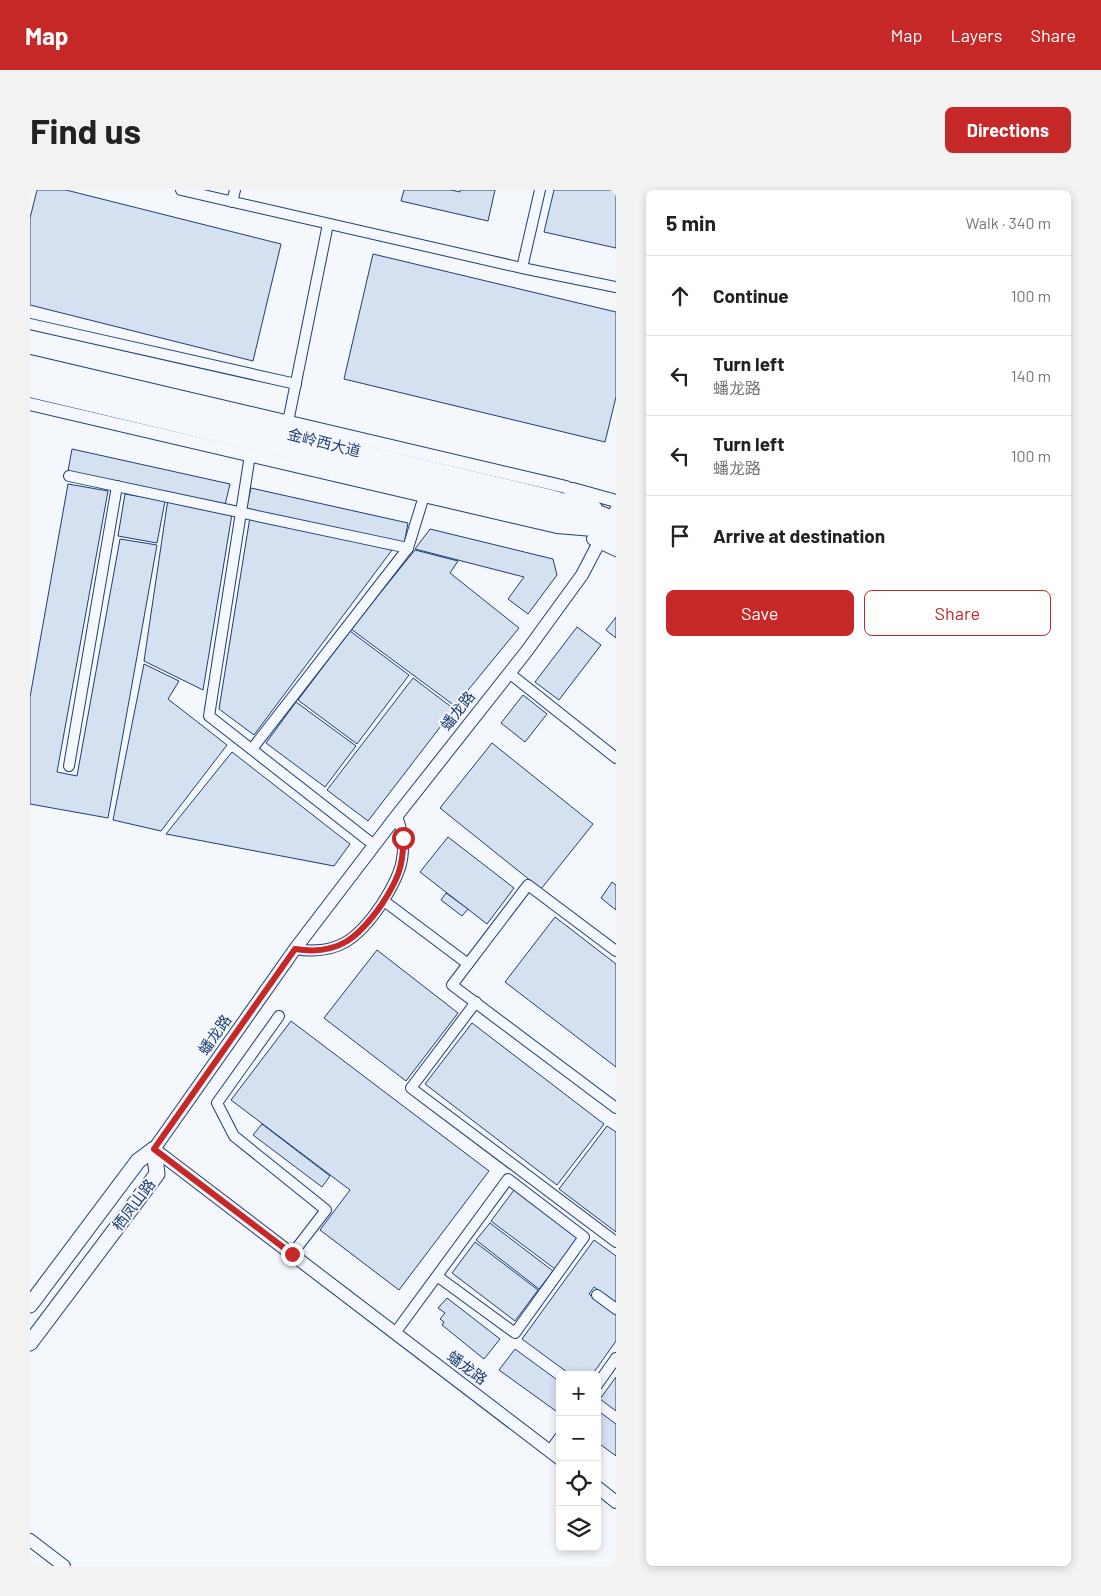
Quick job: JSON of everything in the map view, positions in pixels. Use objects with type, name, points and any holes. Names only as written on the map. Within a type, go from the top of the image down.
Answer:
[{"type":"main road","name":"金岭西大道","points":[[30,374],[551,498],[591,510],[612,527]]},
{"type":"main road","name":"金岭西大道","points":[[30,389],[548,512],[587,523],[612,527]]},
{"type":"main road","name":"栖凤山路","points":[[30,1305],[138,1161],[154,1149]]},
{"type":"main road","name":"栖凤山路","points":[[30,1343],[157,1174],[154,1149]]},
{"type":"street","points":[[181,190],[522,268],[616,287]]},
{"type":"street","points":[[232,202],[235,190]]},
{"type":"street","points":[[522,268],[540,190]]},
{"type":"street","points":[[288,422],[328,224]]},
{"type":"street","points":[[30,324],[296,384]]},
{"type":"street","points":[[30,360],[566,487],[616,501]]},
{"type":"street","points":[[30,404],[557,527],[612,527]]},
{"type":"street","points":[[250,455],[209,716],[374,845]]},
{"type":"street","points":[[69,476],[408,548]]},
{"type":"street","points":[[69,766],[118,486]]},
{"type":"street","points":[[566,487],[612,527],[616,550]]},
{"type":"street","points":[[252,749],[408,548],[424,496]]},
{"type":"street","name":"蟠龙路","points":[[555,1455],[154,1149],[295,949],[374,845],[509,674],[582,575],[612,527]]},
{"type":"street","points":[[509,674],[616,758]]},
{"type":"street","points":[[295,949],[305,951],[325,950],[353,938],[368,924],[395,882],[402,862],[403,838],[397,816]]},
{"type":"street","points":[[616,951],[528,885],[452,985],[616,1108]]},
{"type":"street","points":[[384,901],[468,964]]},
{"type":"street","points":[[476,1002],[411,1088],[616,1242]]},
{"type":"street","points":[[278,1016],[217,1103],[234,1136],[326,1210],[292,1254]]},
{"type":"street","points":[[396,1333],[437,1276],[508,1179],[584,1237],[515,1333],[437,1276]]},
{"type":"street","points":[[597,1295],[616,1309]]},
{"type":"street","points":[[601,1379],[616,1358]]},
{"type":"street","points":[[601,1490],[616,1502]]},
{"type":"street","points":[[30,1540],[64,1566]]},
{"type":"building","points":[[37,190],[66,190],[281,244],[253,361],[30,305],[30,218]]},
{"type":"building","points":[[404,190],[451,190],[460,192],[460,190],[495,190],[488,221],[401,201]]},
{"type":"building","points":[[554,190],[616,190],[616,248],[544,232]]},
{"type":"building","points":[[373,254],[616,312],[616,397],[605,442],[344,379]]},
{"type":"building","points":[[72,449],[230,484],[225,505],[68,471]]},
{"type":"building","points":[[68,484],[108,491],[57,772],[77,776],[120,539],[157,545],[108,818],[30,804],[30,697]]},
{"type":"building","points":[[251,488],[408,523],[404,544],[246,509]]},
{"type":"building","points":[[125,494],[165,501],[157,543],[118,536]]},
{"type":"building","points":[[168,499],[232,514],[203,690],[144,661]]},
{"type":"building","points":[[250,517],[392,550],[254,735],[219,709]]},
{"type":"building","points":[[430,529],[553,559],[557,575],[528,614],[508,599],[524,577],[415,549]]},
{"type":"building","points":[[415,550],[458,561],[450,573],[519,628],[455,706],[351,629]]},
{"type":"building","points":[[616,617],[616,638],[606,630]]},
{"type":"building","points":[[577,627],[601,645],[559,700],[535,682]]},
{"type":"building","points":[[350,631],[409,675],[357,744],[298,700]]},
{"type":"building","points":[[144,664],[179,681],[168,699],[227,745],[161,831],[113,820]]},
{"type":"building","points":[[413,678],[454,709],[368,821],[327,790]]},
{"type":"building","points":[[523,695],[547,714],[525,742],[501,723]]},
{"type":"building","points":[[296,702],[356,746],[325,787],[266,743]]},
{"type":"building","points":[[492,743],[593,824],[541,889],[440,808]]},
{"type":"building","points":[[232,752],[350,844],[334,866],[166,834]]},
{"type":"building","points":[[448,837],[514,888],[487,924],[420,872]]},
{"type":"building","points":[[612,882],[616,885],[616,910],[601,898]]},
{"type":"building","points":[[446,893],[468,909],[462,916],[441,900]]},
{"type":"building","points":[[555,917],[616,964],[616,1067],[505,982]]},
{"type":"building","points":[[377,950],[458,1013],[406,1081],[324,1018]]},
{"type":"building","points":[[291,1021],[489,1171],[399,1290],[320,1230],[350,1190],[231,1100]]},
{"type":"building","points":[[472,1023],[604,1124],[557,1185],[425,1084]]},
{"type":"building","points":[[262,1124],[330,1176],[322,1187],[253,1135]]},
{"type":"building","points":[[607,1126],[616,1132],[616,1232],[559,1189]]},
{"type":"building","points":[[514,1190],[578,1238],[555,1269],[491,1221]]},
{"type":"building","points":[[490,1223],[553,1271],[539,1289],[476,1240]]},
{"type":"building","points":[[594,1240],[616,1256],[616,1303],[594,1287],[589,1294],[616,1314],[616,1341],[595,1371],[566,1371],[522,1339]]},
{"type":"building","points":[[475,1242],[538,1290],[515,1321],[452,1273]]},
{"type":"building","points":[[447,1298],[500,1339],[484,1359],[442,1325],[444,1322],[440,1319],[445,1313],[438,1308]]},
{"type":"building","points":[[515,1349],[556,1379],[556,1411],[499,1370]]},
{"type":"building","points":[[616,1377],[616,1411],[601,1400]]},
{"type":"building","points":[[601,1413],[616,1424],[616,1456],[601,1445]]},
{"type":"route","points":[[292,1254],[154,1149],[295,949],[315,951],[335,947],[353,938],[368,924],[390,892],[400,872],[404,850],[403,838]]}]
